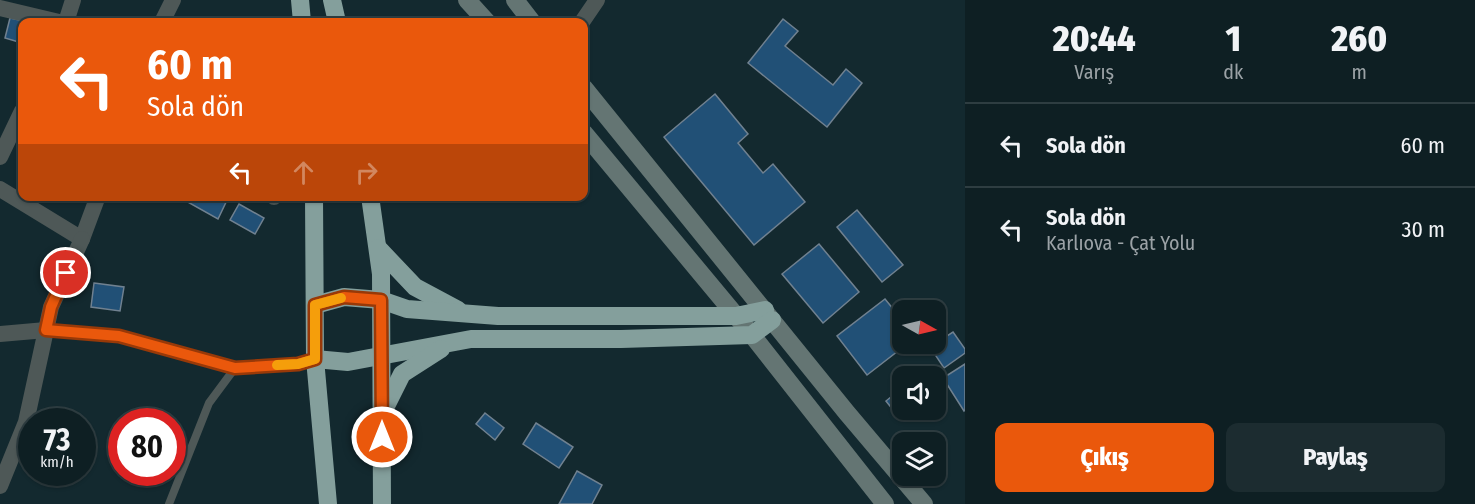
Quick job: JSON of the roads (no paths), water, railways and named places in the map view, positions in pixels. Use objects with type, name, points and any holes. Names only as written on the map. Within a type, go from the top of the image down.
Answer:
[{"type":"highway","points":[[300,0],[302,18]]},
{"type":"highway","points":[[332,0],[336,18]]},
{"type":"highway","points":[[314,201],[315,359],[328,504]]},
{"type":"highway","points":[[371,201],[381,274],[382,504]]},
{"type":"highway","points":[[378,248],[415,287],[465,314]]},
{"type":"highway","points":[[315,305],[344,297],[381,300],[407,309],[509,316],[769,315]]},
{"type":"highway","points":[[315,359],[348,362],[471,339],[621,339],[752,335],[769,315]]},
{"type":"highway","points":[[382,414],[402,374],[448,344]]},
{"type":"street","points":[[67,18],[74,0]]},
{"type":"street","points":[[164,18],[173,0]]},
{"type":"street","points":[[467,0],[483,18]]},
{"type":"street","points":[[515,0],[529,18]]},
{"type":"street","points":[[585,18],[597,0]]},
{"type":"street","points":[[0,8],[42,18]]},
{"type":"street","points":[[588,93],[924,504]]},
{"type":"street","points":[[0,157],[18,119]]},
{"type":"street","points":[[588,138],[752,335],[885,504]]},
{"type":"street","points":[[0,189],[18,200]]},
{"type":"street","points":[[20,201],[82,239]]},
{"type":"street","points":[[0,486],[26,422],[51,307],[82,239],[96,201]]},
{"type":"street","points":[[0,334],[46,330]]},
{"type":"lane","points":[[46,330],[119,336],[235,368],[298,364],[315,359]]},
{"type":"lane","points":[[169,504],[208,403],[235,368]]}]
